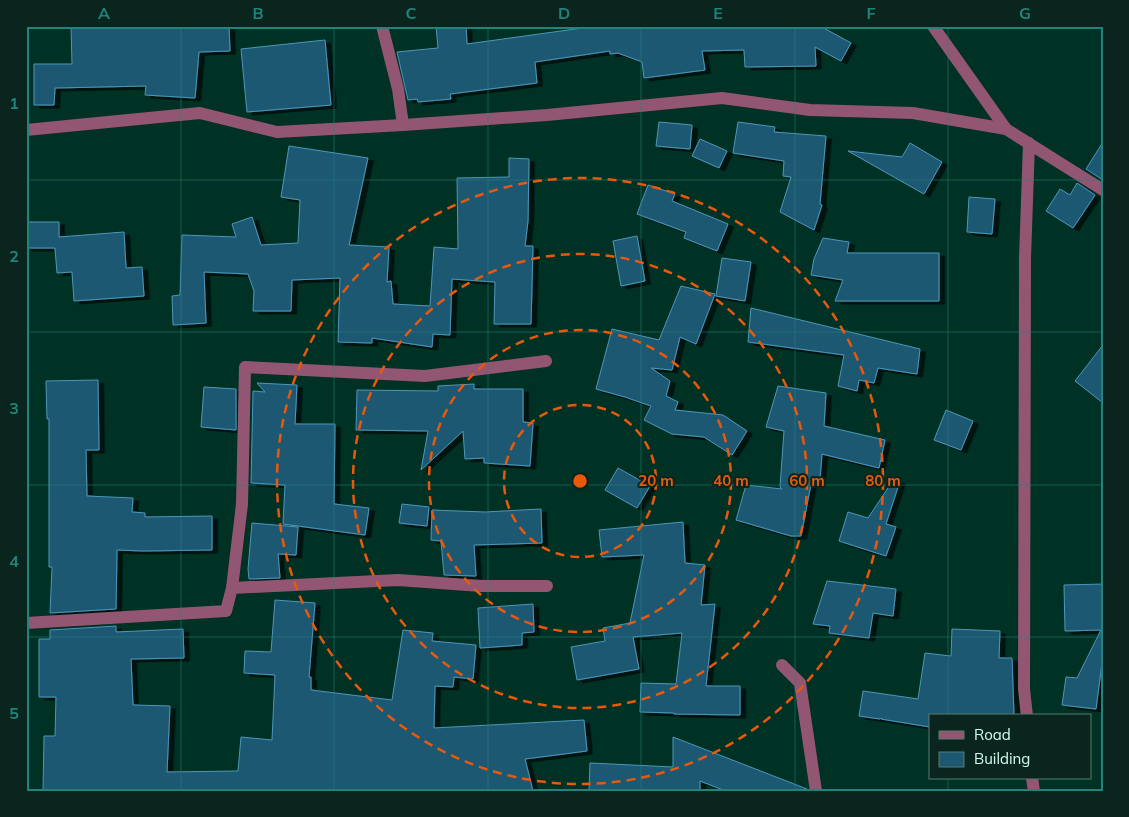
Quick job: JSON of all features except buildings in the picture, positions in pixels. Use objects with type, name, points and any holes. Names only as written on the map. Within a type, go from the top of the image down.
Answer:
[{"type":"street","points":[[382,26],[398,89],[403,125]]},
{"type":"street","points":[[933,26],[1006,129],[1103,190]]},
{"type":"street","points":[[26,130],[200,113],[277,132],[547,114],[722,98],[810,110],[913,113],[1006,129]]},
{"type":"street","points":[[1027,714],[1024,689],[1025,258],[1029,144]]},
{"type":"street","points":[[26,623],[226,611],[232,588],[242,504],[246,367],[425,376],[546,361]]},
{"type":"street","points":[[232,588],[398,580],[481,586],[547,586]]},
{"type":"street","points":[[782,665],[800,683],[816,791]]}]
